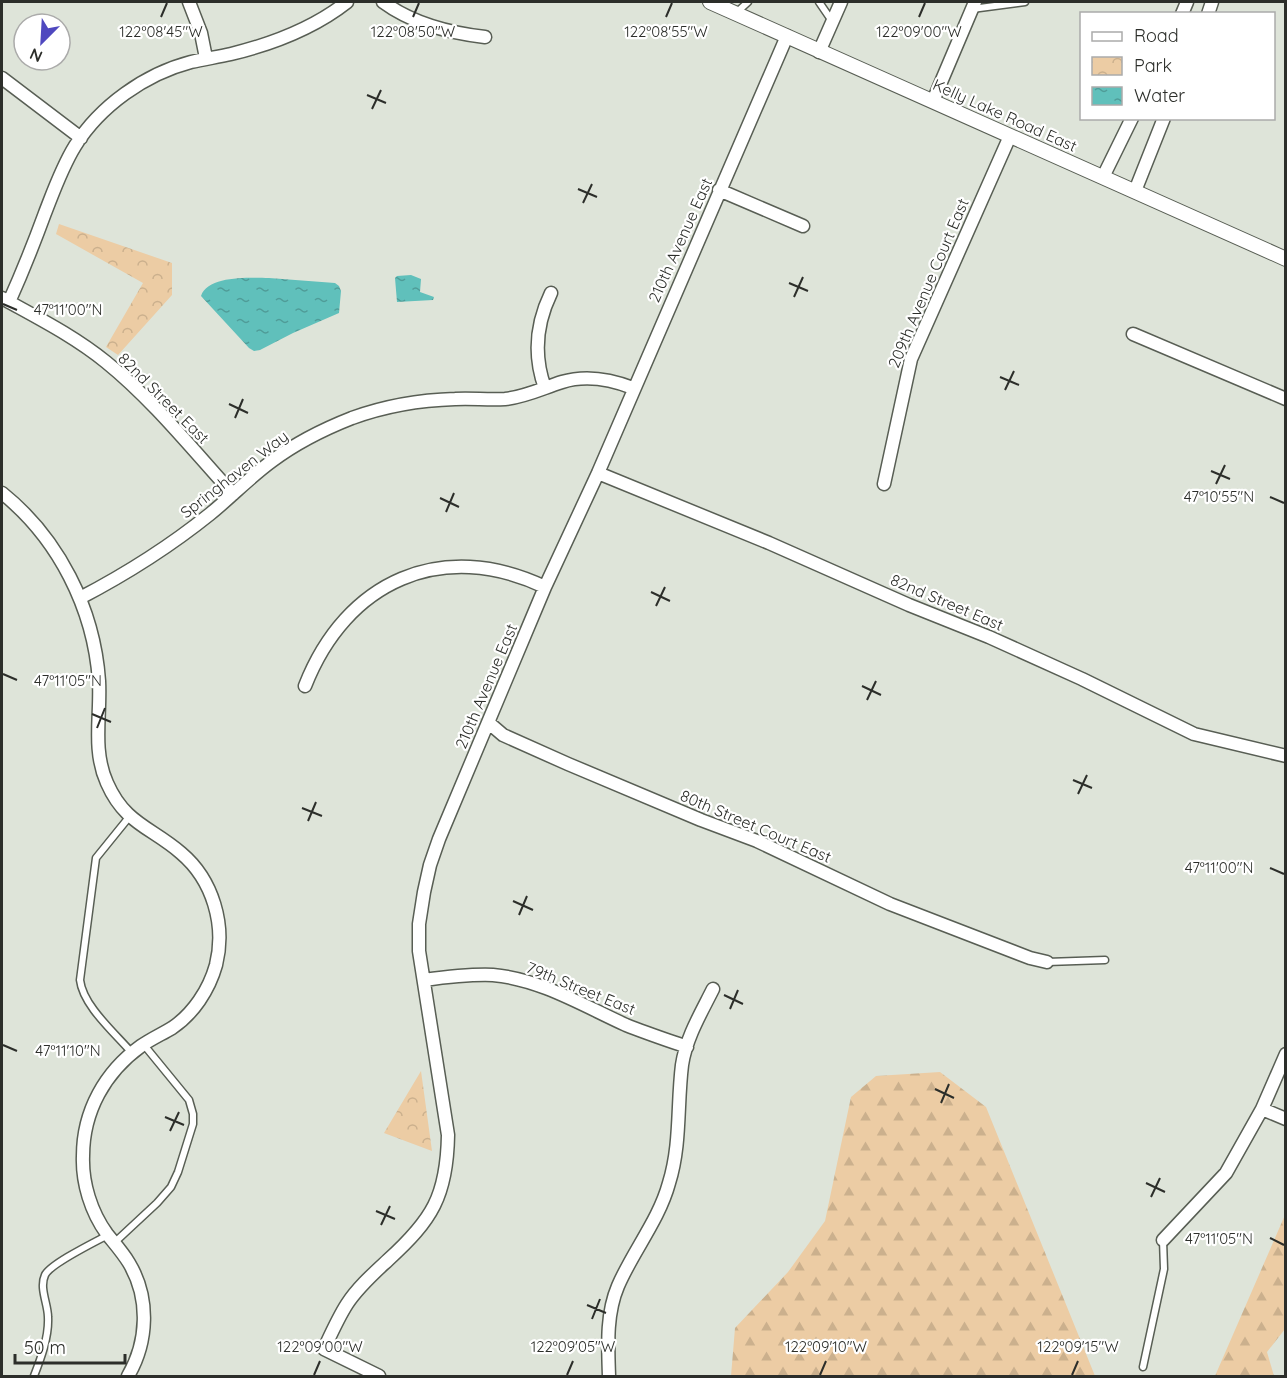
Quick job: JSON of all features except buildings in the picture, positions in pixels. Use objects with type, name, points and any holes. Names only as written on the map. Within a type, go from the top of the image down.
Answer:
[{"type":"street","points":[[189,2],[201,33],[207,58]]},
{"type":"street","points":[[5,300],[62,170],[81,138],[117,100],[161,72],[277,40],[313,24],[347,2]]},
{"type":"street","points":[[383,2],[410,18],[438,29],[486,37]]},
{"type":"street","name":"Kelly Lake Road East","points":[[710,2],[1286,259]]},
{"type":"street","points":[[819,52],[841,2]]},
{"type":"street","points":[[933,101],[973,5]]},
{"type":"street","name":"210th Avenue East","points":[[379,1377],[324,1349],[348,1303],[369,1278],[422,1227],[437,1201],[447,1160],[448,1135],[419,951],[419,924],[430,865],[447,817],[545,587],[598,473],[787,36]]},
{"type":"street","points":[[2,78],[81,138]]},
{"type":"street","points":[[1103,177],[1131,120]]},
{"type":"street","points":[[1135,191],[1163,120]]},
{"type":"street","name":"209th Avenue Court East","points":[[884,484],[911,359],[1010,136]]},
{"type":"street","points":[[719,190],[803,226]]},
{"type":"street","points":[[545,388],[537,356],[537,340],[539,323],[551,293]]},
{"type":"street","name":"82nd Street East","points":[[5,300],[72,337],[106,362],[137,390],[233,494]]},
{"type":"street","points":[[1133,334],[1286,399]]},
{"type":"street","name":"Springhaven Way","points":[[80,598],[135,568],[169,545],[273,460],[302,441],[354,418],[393,406],[426,401],[505,399],[563,382],[583,379],[604,379],[633,388]]},
{"type":"street","name":"82nd Street East","points":[[598,473],[989,637],[1082,679],[1185,730],[1286,756]]},
{"type":"street","points":[[2,493],[20,508],[41,532],[60,559],[80,598],[94,643],[99,680],[98,741],[102,769],[107,784],[130,816],[143,828],[181,852],[194,865],[203,877],[213,898],[220,932],[215,968],[208,987],[196,1005],[173,1027],[143,1044],[117,1067],[95,1100],[87,1122],[83,1143],[83,1173],[87,1191],[94,1211],[131,1266],[142,1298],[144,1320],[142,1339],[128,1377]]},
{"type":"street","points":[[305,686],[324,646],[345,619],[372,595],[409,575],[453,566],[478,566],[505,571],[545,587]]},
{"type":"street","name":"80th Street Court East","points":[[489,723],[503,735],[701,820],[757,841],[890,904],[1030,958],[1047,962]]},
{"type":"street","name":"79th Street East","points":[[424,980],[493,975],[520,980],[551,991],[629,1026],[687,1047]]},
{"type":"street","points":[[609,1377],[610,1312],[617,1288],[658,1212],[669,1186],[677,1156],[682,1064],[713,988]]},
{"type":"street","points":[[1162,1240],[1226,1173],[1262,1109],[1286,1054]]},
{"type":"street","points":[[1262,1109],[1286,1119]]},
{"type":"lane","points":[[736,13],[748,2]]},
{"type":"lane","points":[[819,2],[832,21]]},
{"type":"lane","points":[[973,5],[1025,2]]},
{"type":"lane","points":[[130,816],[96,858],[80,980],[81,992],[132,1053]]},
{"type":"lane","points":[[1047,962],[1105,960]]},
{"type":"lane","points":[[34,1377],[47,1336],[48,1316],[43,1288],[45,1275],[54,1265],[111,1239],[157,1203],[171,1187],[178,1172],[193,1124],[193,1114],[189,1100],[143,1044]]},
{"type":"lane","points":[[1143,1367],[1164,1269],[1162,1240]]},
{"type":"green space","points":[[59,224],[172,263],[172,295],[118,355],[106,347],[143,283],[56,234]]},
{"type":"green space","points":[[421,1071],[432,1151],[384,1133]]},
{"type":"green space","points":[[940,1072],[986,1107],[1095,1376],[731,1376],[735,1328],[788,1272],[825,1221],[851,1097],[876,1076]]},
{"type":"green space","points":[[1285,1215],[1285,1329],[1267,1352],[1274,1376],[1215,1376]]},
{"type":"water","points":[[411,275],[421,279],[420,292],[434,297],[433,300],[397,302],[395,278]]},
{"type":"water","points":[[269,278],[335,283],[341,291],[339,313],[254,351],[201,296],[205,289],[221,281]]}]
